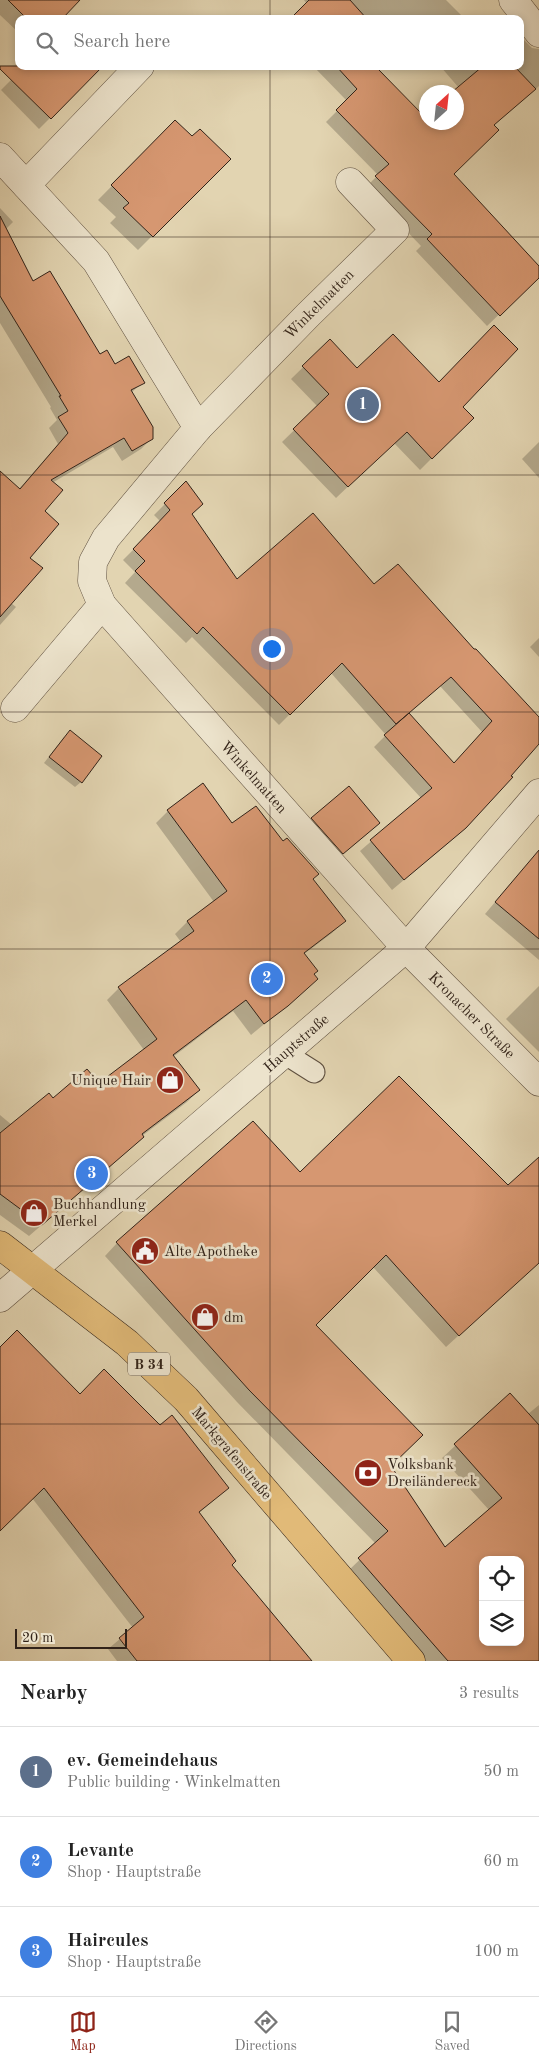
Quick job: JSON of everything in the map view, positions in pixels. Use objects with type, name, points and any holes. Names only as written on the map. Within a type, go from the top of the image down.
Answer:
[{"type":"main road","name":"B 34","points":[[0,1246],[30,1270]]},
{"type":"main road","name":"Markgrafenstraße","points":[[30,1270],[127,1343],[186,1399],[411,1661]]},
{"type":"street","points":[[514,0],[539,34]]},
{"type":"street","points":[[26,185],[136,70]]},
{"type":"street","points":[[0,157],[96,261],[198,428]]},
{"type":"street","name":"Winkelmatten","points":[[350,182],[395,230],[308,314],[198,428],[106,538],[93,562],[92,581],[102,605],[406,948]]},
{"type":"street","points":[[15,708],[102,605]]},
{"type":"street","name":"Hauptstraße","points":[[0,1298],[30,1270],[406,948],[539,792]]},
{"type":"street","name":"Kronacher Straße","points":[[406,948],[445,998],[539,1082]]},
{"type":"lane","points":[[284,1053],[314,1072]]},
{"type":"building","points":[[8,0],[80,0],[66,15],[23,15]]},
{"type":"building","points":[[309,0],[350,0],[363,15],[294,15]]},
{"type":"building","points":[[0,66],[15,66],[15,70],[99,70],[51,119],[0,69]]},
{"type":"building","points":[[340,70],[379,70],[419,111],[419,130],[464,130],[464,85],[460,85],[478,70],[518,70],[536,89],[494,125],[499,130],[454,174],[539,266],[539,278],[500,316],[427,239],[432,234],[375,176],[389,164],[336,110],[357,89]]},
{"type":"building","points":[[175,120],[192,136],[200,129],[231,159],[153,237],[123,208],[129,203],[111,185]]},
{"type":"building","points":[[0,216],[33,281],[50,271],[100,354],[107,350],[115,364],[129,356],[145,383],[131,390],[153,427],[153,439],[132,451],[124,438],[51,480],[63,490],[45,511],[59,524],[30,558],[43,568],[0,617],[0,471],[20,489],[68,433],[58,417],[68,411],[59,396],[61,396],[0,296]]},
{"type":"building","points":[[494,325],[518,349],[463,407],[474,418],[432,459],[407,432],[348,487],[293,429],[329,394],[302,366],[330,339],[357,368],[393,334],[439,382]]},
{"type":"building","points":[[186,481],[203,504],[192,514],[237,579],[313,513],[374,584],[398,564],[474,649],[539,717],[539,744],[511,776],[513,777],[466,828],[404,880],[370,840],[432,788],[384,735],[409,713],[396,724],[342,663],[290,715],[203,627],[197,634],[135,571],[145,561],[133,549],[170,510],[164,503]],"holes":[[[451,677],[492,721],[454,763],[409,713]]]},
{"type":"building","points":[[70,730],[102,756],[82,783],[49,757]]},
{"type":"building","points":[[203,783],[232,823],[256,806],[283,841],[287,838],[319,874],[313,879],[346,921],[304,953],[318,971],[314,974],[318,979],[288,1006],[264,1024],[246,1000],[173,1055],[200,1090],[142,1134],[144,1137],[42,1225],[0,1194],[0,1133],[49,1093],[53,1098],[87,1069],[99,1083],[157,1039],[118,987],[194,931],[187,921],[227,891],[167,810]]},
{"type":"building","points":[[349,786],[380,823],[343,854],[311,818]]},
{"type":"building","points":[[539,850],[539,939],[495,902]]},
{"type":"building","points":[[399,1076],[508,1185],[539,1157],[539,1263],[459,1336],[386,1255],[316,1325],[423,1435],[391,1466],[445,1547],[502,1498],[454,1444],[510,1393],[539,1425],[539,1661],[448,1661],[358,1558],[388,1531],[249,1390],[116,1242],[253,1121],[300,1172]]},
{"type":"building","points":[[17,1330],[80,1394],[104,1369],[160,1425],[172,1415],[229,1488],[199,1512],[236,1561],[232,1565],[312,1661],[137,1661],[119,1638],[144,1617],[44,1488],[0,1531],[0,1347]]},
{"type":"place","name":"ev. Gemeindehaus","points":[[363,405]]},
{"type":"place","name":"Levante","points":[[267,979]]},
{"type":"place","name":"Unique Hair","points":[[170,1080]]},
{"type":"place","name":"Haircules","points":[[92,1174]]},
{"type":"place","name":"Buchhandlung Merkel","points":[[34,1213]]},
{"type":"place","name":"Alte Apotheke","points":[[145,1251]]},
{"type":"place","name":"dm","points":[[205,1317]]},
{"type":"place","name":"Volksbank Dreiländereck","points":[[368,1473]]}]
